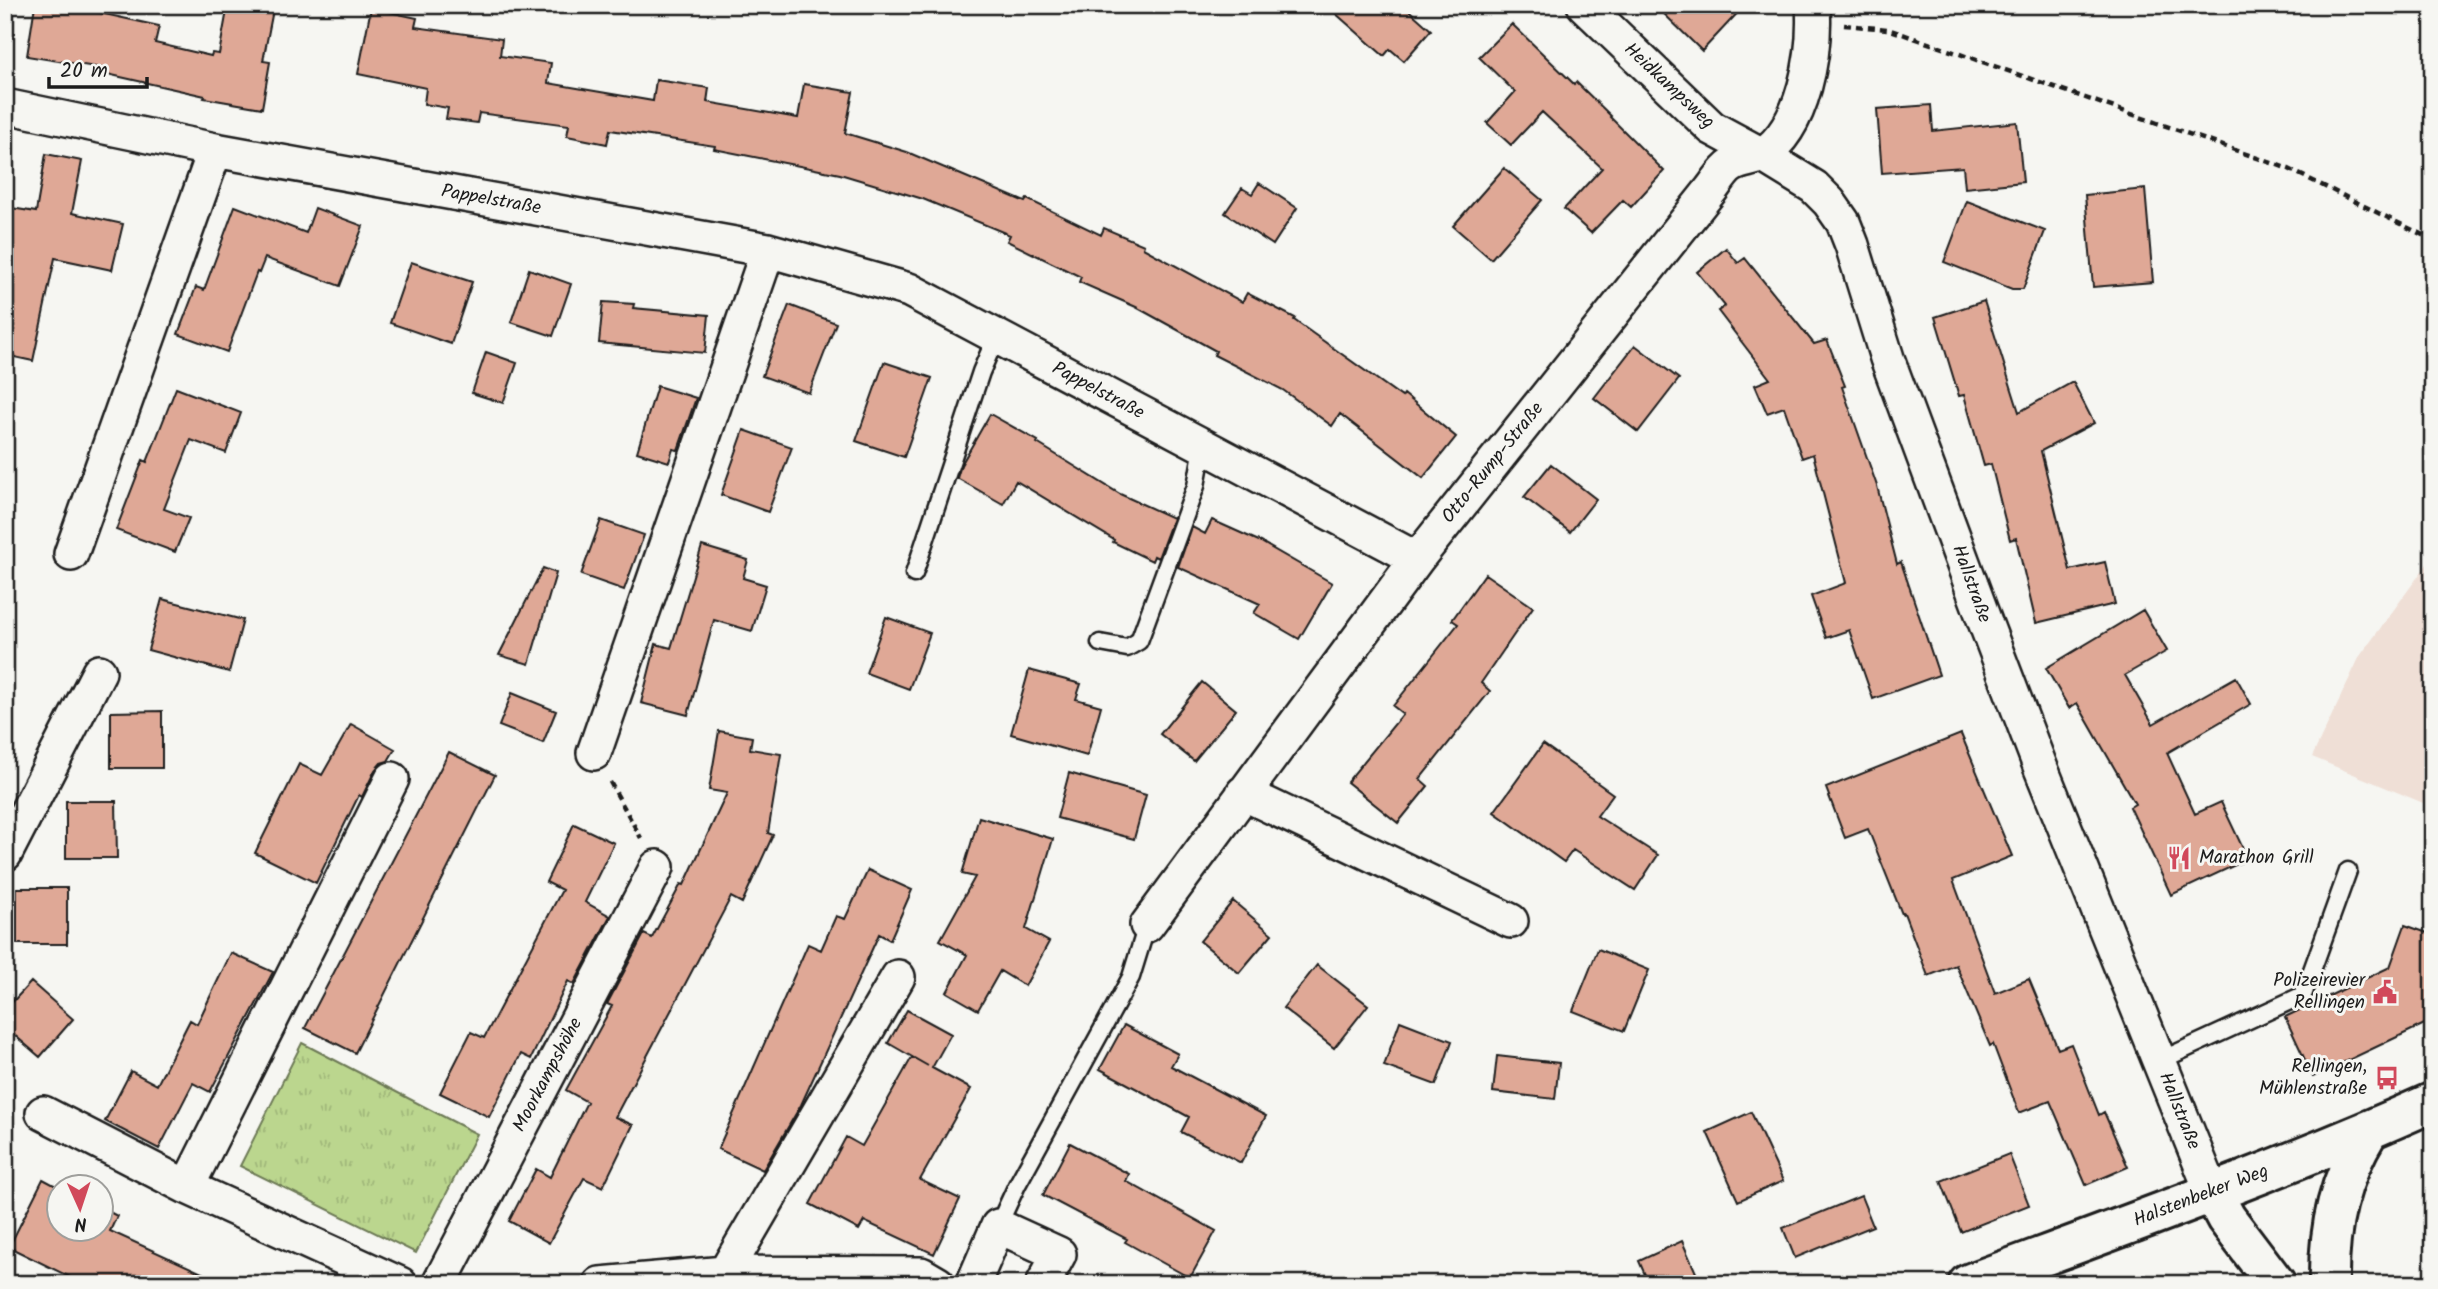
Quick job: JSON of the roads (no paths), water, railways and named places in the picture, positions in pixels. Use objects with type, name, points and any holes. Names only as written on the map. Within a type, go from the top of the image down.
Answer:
[{"type":"main road","name":"Halstenbeker Weg","points":[[1968,1284],[2212,1192],[2433,1102]]},
{"type":"main road","points":[[2329,1284],[2333,1216],[2352,1157],[2369,1130]]},
{"type":"main road","points":[[2212,1192],[2226,1218],[2276,1284]]},
{"type":"street","name":"Heidkampsweg","points":[[1584,5],[1712,128],[1762,155]]},
{"type":"street","points":[[1762,155],[1779,137],[1796,111],[1805,87],[1813,42],[1813,13]]},
{"type":"street","name":"Pappelstraße","points":[[5,106],[215,150],[768,250],[909,290],[1417,559]]},
{"type":"street","points":[[71,554],[215,150]]},
{"type":"street","name":"Otto-Rump-Straße","points":[[1147,925],[1417,559],[1731,166],[1762,155]]},
{"type":"street","name":"Hallstraße","points":[[1762,155],[1814,187],[1843,222],[1887,358],[1985,622],[2212,1192]]},
{"type":"street","points":[[594,753],[768,250]]},
{"type":"street","points":[[5,854],[99,672]]},
{"type":"street","points":[[187,1187],[392,779]]},
{"type":"street","points":[[1243,793],[1511,921]]},
{"type":"street","name":"Moorkampshöhe","points":[[439,1284],[657,867]]},
{"type":"street","points":[[726,1273],[898,977]]},
{"type":"street","points":[[43,1113],[187,1187],[400,1284]]},
{"type":"street","points":[[973,1284],[999,1227],[1059,1254],[1043,1284]]},
{"type":"street","points":[[600,1284],[726,1273],[920,1274],[938,1284]]},
{"type":"lane","points":[[914,573],[981,372],[996,337]]},
{"type":"lane","points":[[1100,643],[1128,648],[1139,641],[1196,486],[1203,447]]},
{"type":"lane","points":[[2160,1061],[2303,995],[2348,871]]},
{"type":"lane","points":[[999,1227],[1017,1185],[1131,977],[1147,925]]},
{"type":"place","name":"Marathon Grill","points":[[2179,858]]},
{"type":"place","name":"Polizeirevier Rellingen","points":[[2385,992]]},
{"type":"place","name":"Rellingen, Mühlenstraße","points":[[2387,1078]]}]
